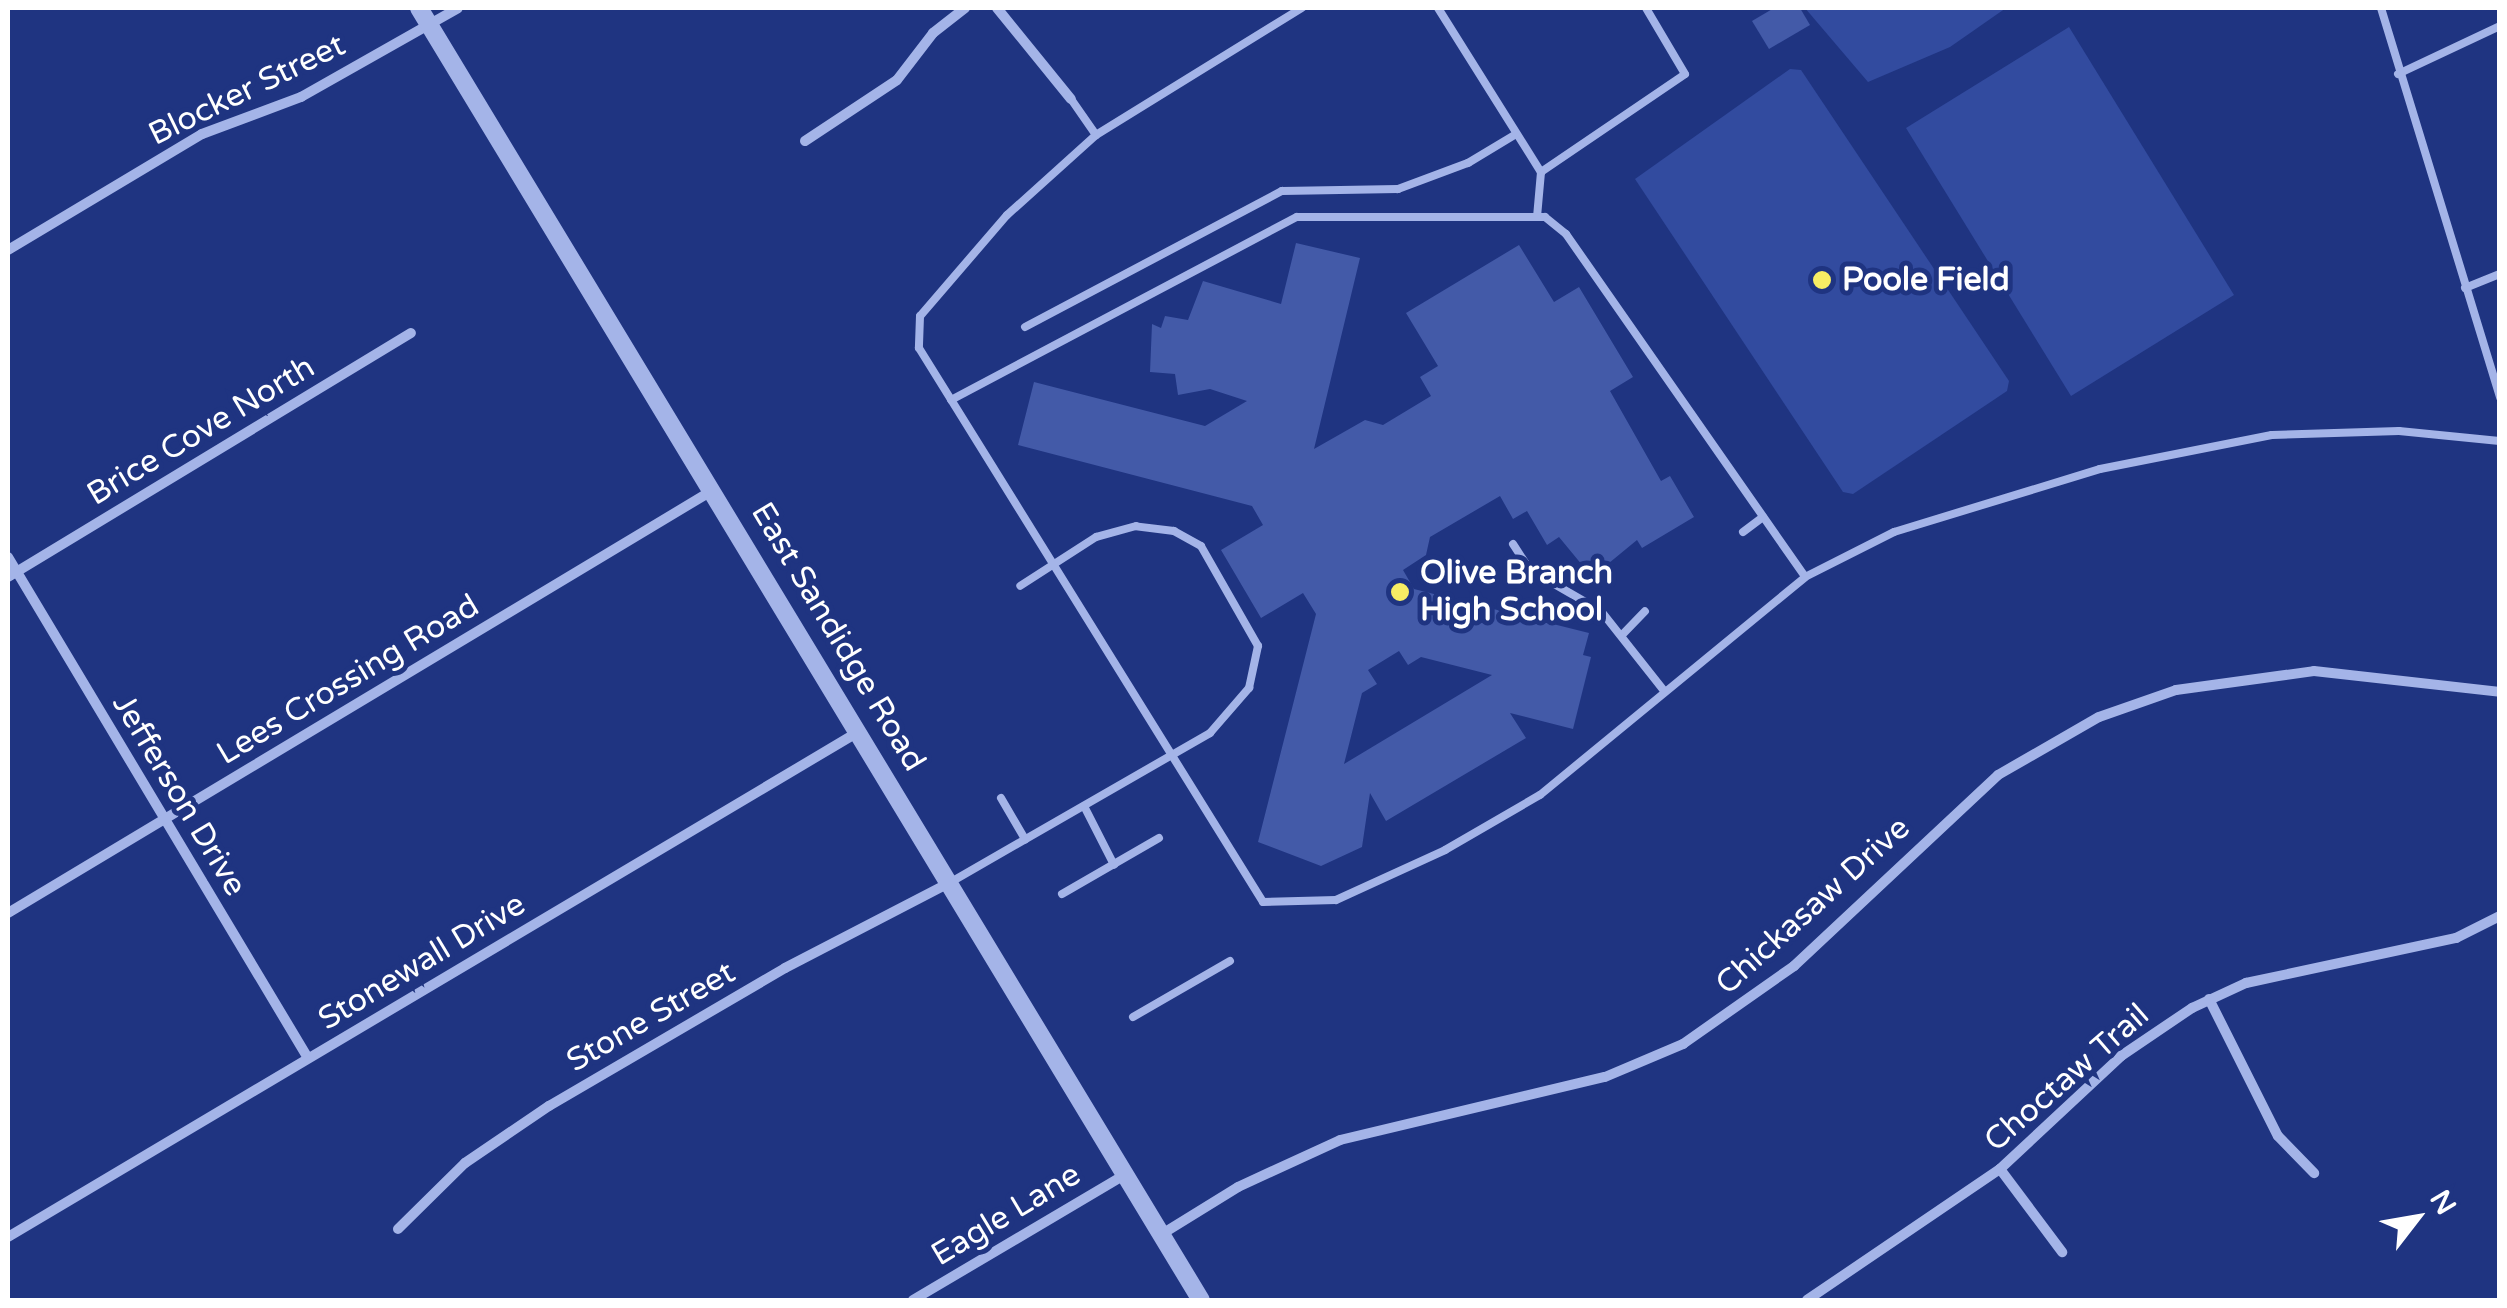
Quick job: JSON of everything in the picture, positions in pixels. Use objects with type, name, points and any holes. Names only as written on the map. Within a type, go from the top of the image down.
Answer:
[{"type":"street","name":"Blocker Street","points":[[8,250],[202,134],[301,97],[424,15],[458,8]]},
{"type":"street","points":[[805,141],[897,80],[933,33],[965,8]]},
{"type":"street","points":[[997,8],[1071,99]]},
{"type":"street","name":"East Sandidge Road","points":[[424,15],[861,730],[1202,1300]]},
{"type":"street","name":"Brice Cove North","points":[[12,575],[411,333]]},
{"type":"street","name":"Lees Crossing Road","points":[[8,913],[714,489]]},
{"type":"street","name":"Jefferson Drive","points":[[8,557],[12,575],[308,1058]]},
{"type":"street","name":"Chickasaw Drive","points":[[1162,1234],[1238,1187],[1340,1140],[1605,1077],[1683,1044],[1794,966],[1998,774],[2100,717],[2176,690],[2314,671],[2500,692]]},
{"type":"street","name":"Stonewall Drive","points":[[8,1237],[861,730]]},
{"type":"street","name":"Stone Street","points":[[398,1229],[465,1163],[549,1106],[785,968],[951,882]]},
{"type":"street","name":"Choctaw Trail","points":[[1807,1300],[2000,1169],[2121,1056],[2210,999],[2306,965],[2456,938],[2500,916]]},
{"type":"street","points":[[2210,999],[2278,1136],[2314,1173]]},
{"type":"street","points":[[2000,1169],[2062,1252]]},
{"type":"street","name":"Eagle Lane","points":[[913,1300],[1126,1174]]},
{"type":"lane","points":[[1302,8],[1096,136],[1007,215],[920,316],[919,348],[1264,902],[1336,900],[1445,850],[1540,795],[1805,577],[1894,532],[2100,469],[2252,439],[2399,431],[2500,441]]},
{"type":"lane","points":[[1438,8],[1541,172],[1536,217]]},
{"type":"lane","points":[[1541,172],[1685,74],[1646,8]]},
{"type":"lane","points":[[2381,8],[2398,74],[2500,398]]},
{"type":"lane","points":[[2398,74],[2500,26]]},
{"type":"lane","points":[[1071,99],[1096,136]]},
{"type":"lane","points":[[1025,327],[1282,191],[1398,189],[1468,163],[1516,134]]},
{"type":"lane","points":[[951,400],[1296,217],[1536,217],[1566,234],[1805,577]]},
{"type":"lane","points":[[2465,288],[2500,274]]},
{"type":"lane","points":[[1743,532],[1763,517]]},
{"type":"lane","points":[[951,882],[1172,755],[1234,711],[1249,688],[1258,646],[1201,546],[1174,531],[1136,526],[1096,537],[1020,586]]},
{"type":"lane","points":[[1513,544],[1530,570],[1602,611],[1665,692]]},
{"type":"lane","points":[[1622,634],[1644,611]]},
{"type":"lane","points":[[1002,798],[1025,840]]},
{"type":"lane","points":[[1084,806],[1114,864]]},
{"type":"lane","points":[[1062,894],[1159,838]]},
{"type":"lane","points":[[1133,1017],[1230,961]]},
{"type":"shaded area","points":[[1805,8],[2006,8],[1950,47],[1868,82]]},
{"type":"shaded area","points":[[2069,27],[2234,295],[2071,396],[1906,128]]},
{"type":"shaded area","name":"Poole Field","points":[[1790,69],[1801,70],[2009,381],[2007,391],[1853,494],[1843,492],[1635,179]]},
{"type":"building","points":[[1774,8],[1800,8],[1810,25],[1769,49],[1752,21]]},
{"type":"building","points":[[1296,243],[1360,258],[1314,449],[1365,420],[1383,425],[1431,396],[1420,377],[1438,366],[1406,313],[1519,245],[1554,302],[1579,287],[1633,377],[1610,391],[1661,481],[1670,476],[1694,517],[1642,548],[1637,540],[1592,577],[1559,537],[1547,545],[1527,511],[1513,519],[1500,496],[1430,537],[1426,555],[1403,570],[1414,589],[1589,633],[1583,655],[1591,657],[1573,729],[1510,713],[1526,738],[1386,821],[1370,793],[1362,847],[1321,866],[1258,842],[1316,614],[1303,593],[1261,618],[1221,550],[1263,525],[1252,506],[1018,445],[1034,382],[1205,426],[1247,401],[1210,389],[1178,395],[1175,374],[1150,372],[1152,324],[1161,328],[1165,316],[1188,320],[1203,281],[1281,304]],"holes":[[[1399,651],[1408,665],[1421,657],[1492,675],[1344,764],[1362,693],[1377,684],[1368,670]]]},
{"type":"place","name":"Poole Field","points":[[1822,280]]},
{"type":"place","name":"Olive Branch High School","points":[[1400,592]]}]
